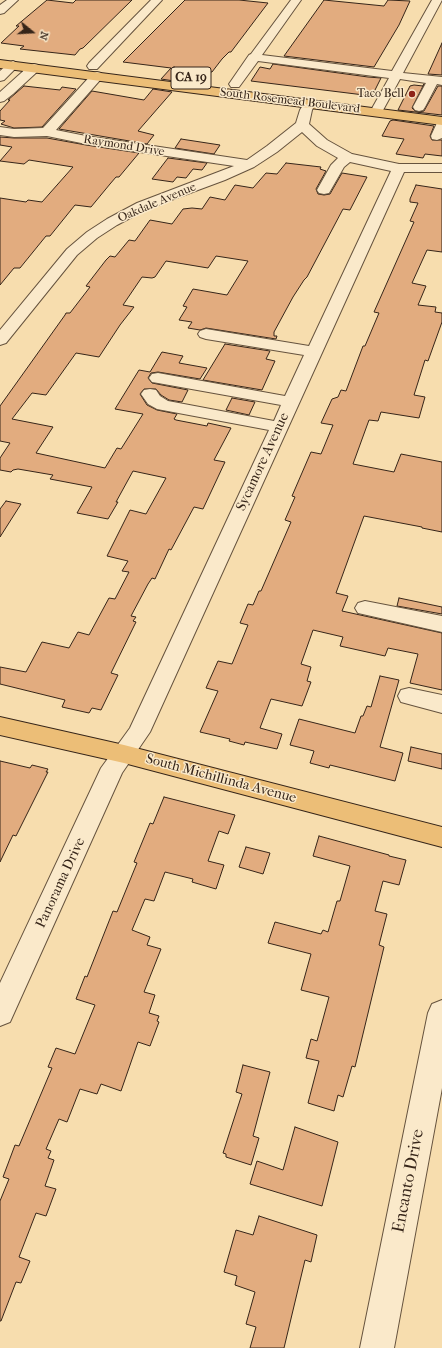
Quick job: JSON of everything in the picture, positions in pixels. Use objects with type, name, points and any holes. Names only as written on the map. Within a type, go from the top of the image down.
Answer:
[{"type":"main road","name":"South Rosemead Boulevard","points":[[0,54],[95,71],[310,103],[379,108],[422,102],[440,122]]},
{"type":"main road","name":"South Rosemead Boulevard","points":[[0,64],[234,84],[379,108],[406,116],[440,122]]},
{"type":"main road","name":"South Michillinda Avenue","points":[[0,726],[124,754],[442,837]]},
{"type":"street","points":[[0,11],[13,0]]},
{"type":"street","points":[[47,132],[95,71],[157,0]]},
{"type":"street","points":[[234,84],[296,0]]},
{"type":"street","points":[[379,108],[437,0]]},
{"type":"street","points":[[253,57],[437,80],[422,102]]},
{"type":"street","points":[[0,77],[13,65]]},
{"type":"street","points":[[0,98],[34,68]]},
{"type":"street","points":[[310,103],[306,110],[302,125],[322,143],[347,157],[399,168],[442,168]]},
{"type":"street","name":"Oakdale Avenue","points":[[0,340],[57,269],[72,252],[92,235],[112,222],[142,206],[220,177],[248,164],[272,149],[302,125]]},
{"type":"street","name":"Raymond Drive","points":[[0,131],[14,133],[47,132],[86,140],[248,164]]},
{"type":"street","points":[[324,190],[338,165],[347,157]]},
{"type":"street","name":"Sycamore Avenue","points":[[124,754],[142,725],[399,168]]},
{"type":"street","points":[[206,334],[314,352]]},
{"type":"street","points":[[158,378],[291,402]]},
{"type":"street","points":[[150,394],[154,400],[163,405],[279,427]]},
{"type":"street","points":[[365,608],[442,624]]},
{"type":"street","points":[[409,696],[442,704]]},
{"type":"street","name":"Panorama Drive","points":[[0,1013],[113,768],[124,754]]},
{"type":"street","name":"Encanto Drive","points":[[377,1348],[442,1013]]},
{"type":"building","points":[[47,0],[73,3],[76,0],[132,0],[75,55],[20,49],[24,46],[1,43],[19,26],[16,26]]},
{"type":"building","points":[[185,0],[239,0],[268,3],[231,52],[229,52],[222,59],[212,72],[190,70],[181,82],[161,79],[171,68],[123,62]]},
{"type":"building","points":[[324,0],[384,6],[388,0],[410,1],[399,25],[374,67],[284,56]]},
{"type":"building","points":[[442,43],[442,75],[428,74]]},
{"type":"building","points":[[273,64],[381,78],[372,96],[251,81],[260,67],[270,69]]},
{"type":"building","points":[[24,86],[60,90],[62,87],[76,89],[42,127],[14,128],[1,124],[5,121],[0,120],[0,111],[10,100],[8,100]]},
{"type":"building","points":[[410,86],[423,86],[412,108],[419,112],[424,111],[438,86],[442,86],[442,115],[398,110]]},
{"type":"building","points":[[153,89],[172,92],[138,131],[154,135],[147,144],[59,129],[92,91],[144,100]]},
{"type":"building","points":[[393,120],[434,126],[430,136],[432,140],[442,140],[442,156],[425,154],[423,158],[396,154],[404,139],[382,136],[390,121]]},
{"type":"building","points":[[0,137],[47,138],[139,153],[119,177],[116,177],[91,207],[75,205],[50,236],[46,236],[20,268],[14,268],[0,285],[0,198],[26,202],[28,200],[42,202],[73,167],[29,160],[24,164],[0,161],[12,147],[0,145]]},
{"type":"building","points":[[181,139],[220,145],[214,154],[175,148]]},
{"type":"building","points":[[168,158],[207,163],[202,170],[193,169],[186,178],[177,177],[173,182],[152,179]]},
{"type":"building","points":[[286,163],[321,167],[320,169],[326,171],[316,189],[318,194],[330,194],[342,173],[367,177],[350,210],[343,209],[307,277],[293,297],[274,332],[274,336],[277,336],[276,339],[206,328],[200,330],[188,328],[192,322],[179,320],[187,307],[183,306],[193,289],[227,295],[248,261],[216,256],[208,268],[166,261],[155,277],[142,277],[123,305],[134,307],[99,357],[76,353],[46,395],[32,393],[12,419],[53,427],[36,453],[105,468],[117,448],[121,449],[143,414],[115,409],[139,370],[150,372],[162,352],[183,356],[179,363],[207,368],[200,379],[158,372],[151,373],[148,378],[152,383],[188,390],[182,402],[169,400],[161,395],[156,389],[144,389],[140,394],[147,405],[157,410],[177,414],[174,419],[176,420],[207,426],[208,423],[231,428],[214,460],[225,462],[203,509],[194,507],[171,550],[169,549],[155,579],[152,578],[148,584],[131,616],[136,617],[133,621],[136,622],[111,673],[118,675],[101,710],[92,708],[89,713],[62,707],[65,700],[0,684],[0,667],[26,672],[42,642],[69,648],[78,632],[89,635],[109,598],[115,599],[129,572],[122,571],[128,561],[107,556],[130,510],[146,514],[166,478],[133,471],[108,519],[77,513],[92,487],[50,479],[53,475],[18,469],[11,472],[0,470],[0,458],[10,443],[0,441],[0,406],[66,313],[70,313],[90,287],[86,286],[106,260],[110,256],[115,257],[129,240],[135,241],[150,220],[172,224],[183,209],[202,209],[210,197],[225,200],[235,185],[253,188],[266,173],[277,174]]},
{"type":"building","points":[[416,185],[442,189],[442,252],[427,250],[412,283],[426,286],[418,305],[436,307],[435,312],[442,313],[442,322],[428,361],[425,360],[414,395],[425,397],[419,418],[381,412],[378,421],[369,420],[353,464],[394,472],[401,454],[442,462],[442,532],[364,516],[336,593],[348,596],[342,611],[442,633],[442,690],[410,683],[418,654],[388,648],[385,656],[340,646],[343,637],[313,630],[301,664],[311,667],[307,681],[311,682],[302,706],[271,699],[260,728],[282,734],[277,749],[245,742],[244,745],[229,741],[230,739],[200,732],[218,691],[206,688],[218,661],[232,664],[248,625],[240,623],[248,604],[253,605],[259,591],[261,591],[291,522],[285,520],[295,497],[292,496],[311,452],[321,454],[333,425],[321,423],[332,399],[338,397],[341,390],[346,391],[363,346],[365,346],[379,313],[374,312],[414,222],[410,221],[418,203],[410,202],[410,199]]},
{"type":"building","points":[[225,344],[270,351],[266,359],[275,361],[262,390],[203,380]]},
{"type":"building","points":[[232,398],[255,402],[249,415],[226,410]]},
{"type":"building","points":[[6,501],[21,504],[0,537],[0,509]]},
{"type":"building","points":[[399,598],[442,607],[442,614],[397,606]]},
{"type":"building","points":[[380,676],[399,680],[380,747],[403,753],[395,781],[330,765],[329,768],[310,763],[314,751],[290,745],[299,719],[355,733],[361,716],[363,716],[367,706],[371,707]]},
{"type":"building","points":[[411,747],[442,754],[442,769],[408,761]]},
{"type":"building","points":[[0,761],[30,768],[32,765],[48,769],[46,772],[48,772],[16,836],[13,835],[0,862]]},
{"type":"building","points":[[164,797],[235,815],[228,834],[219,831],[208,861],[224,865],[216,889],[192,882],[193,879],[165,872],[154,901],[145,899],[132,930],[150,937],[147,945],[161,949],[144,992],[155,995],[149,1013],[159,1016],[157,1021],[159,1022],[150,1046],[138,1042],[121,1091],[101,1084],[97,1094],[80,1089],[67,1122],[59,1119],[46,1149],[51,1151],[48,1158],[54,1160],[45,1186],[56,1189],[46,1216],[36,1213],[19,1257],[30,1261],[21,1283],[16,1282],[0,1321],[0,1201],[9,1179],[3,1177],[15,1145],[19,1146],[52,1068],[48,1067],[56,1048],[75,1054],[95,1005],[76,999],[85,976],[87,977],[113,911],[117,912],[137,863],[134,862],[150,823],[153,824]]},
{"type":"building","points":[[319,836],[406,860],[399,885],[383,881],[375,911],[387,914],[379,945],[384,947],[355,1067],[352,1066],[343,1097],[338,1095],[334,1111],[308,1103],[319,1061],[306,1058],[311,1039],[317,1041],[329,997],[301,990],[311,954],[268,943],[275,922],[321,934],[323,930],[328,932],[337,901],[340,901],[350,866],[313,856]]},
{"type":"building","points":[[246,847],[270,853],[263,874],[239,867]]},
{"type":"building","points":[[243,1065],[270,1072],[253,1136],[259,1138],[251,1165],[226,1157],[226,1154],[223,1153],[242,1094],[236,1092]]},
{"type":"building","points":[[295,1127],[338,1142],[322,1206],[250,1184],[257,1161],[283,1170]]},
{"type":"building","points":[[259,1216],[317,1235],[311,1262],[305,1260],[284,1348],[250,1348],[256,1327],[246,1324],[255,1292],[235,1285],[237,1276],[224,1272],[236,1230],[253,1235]]},
{"type":"place","name":"Taco Bell","points":[[412,94]]}]
